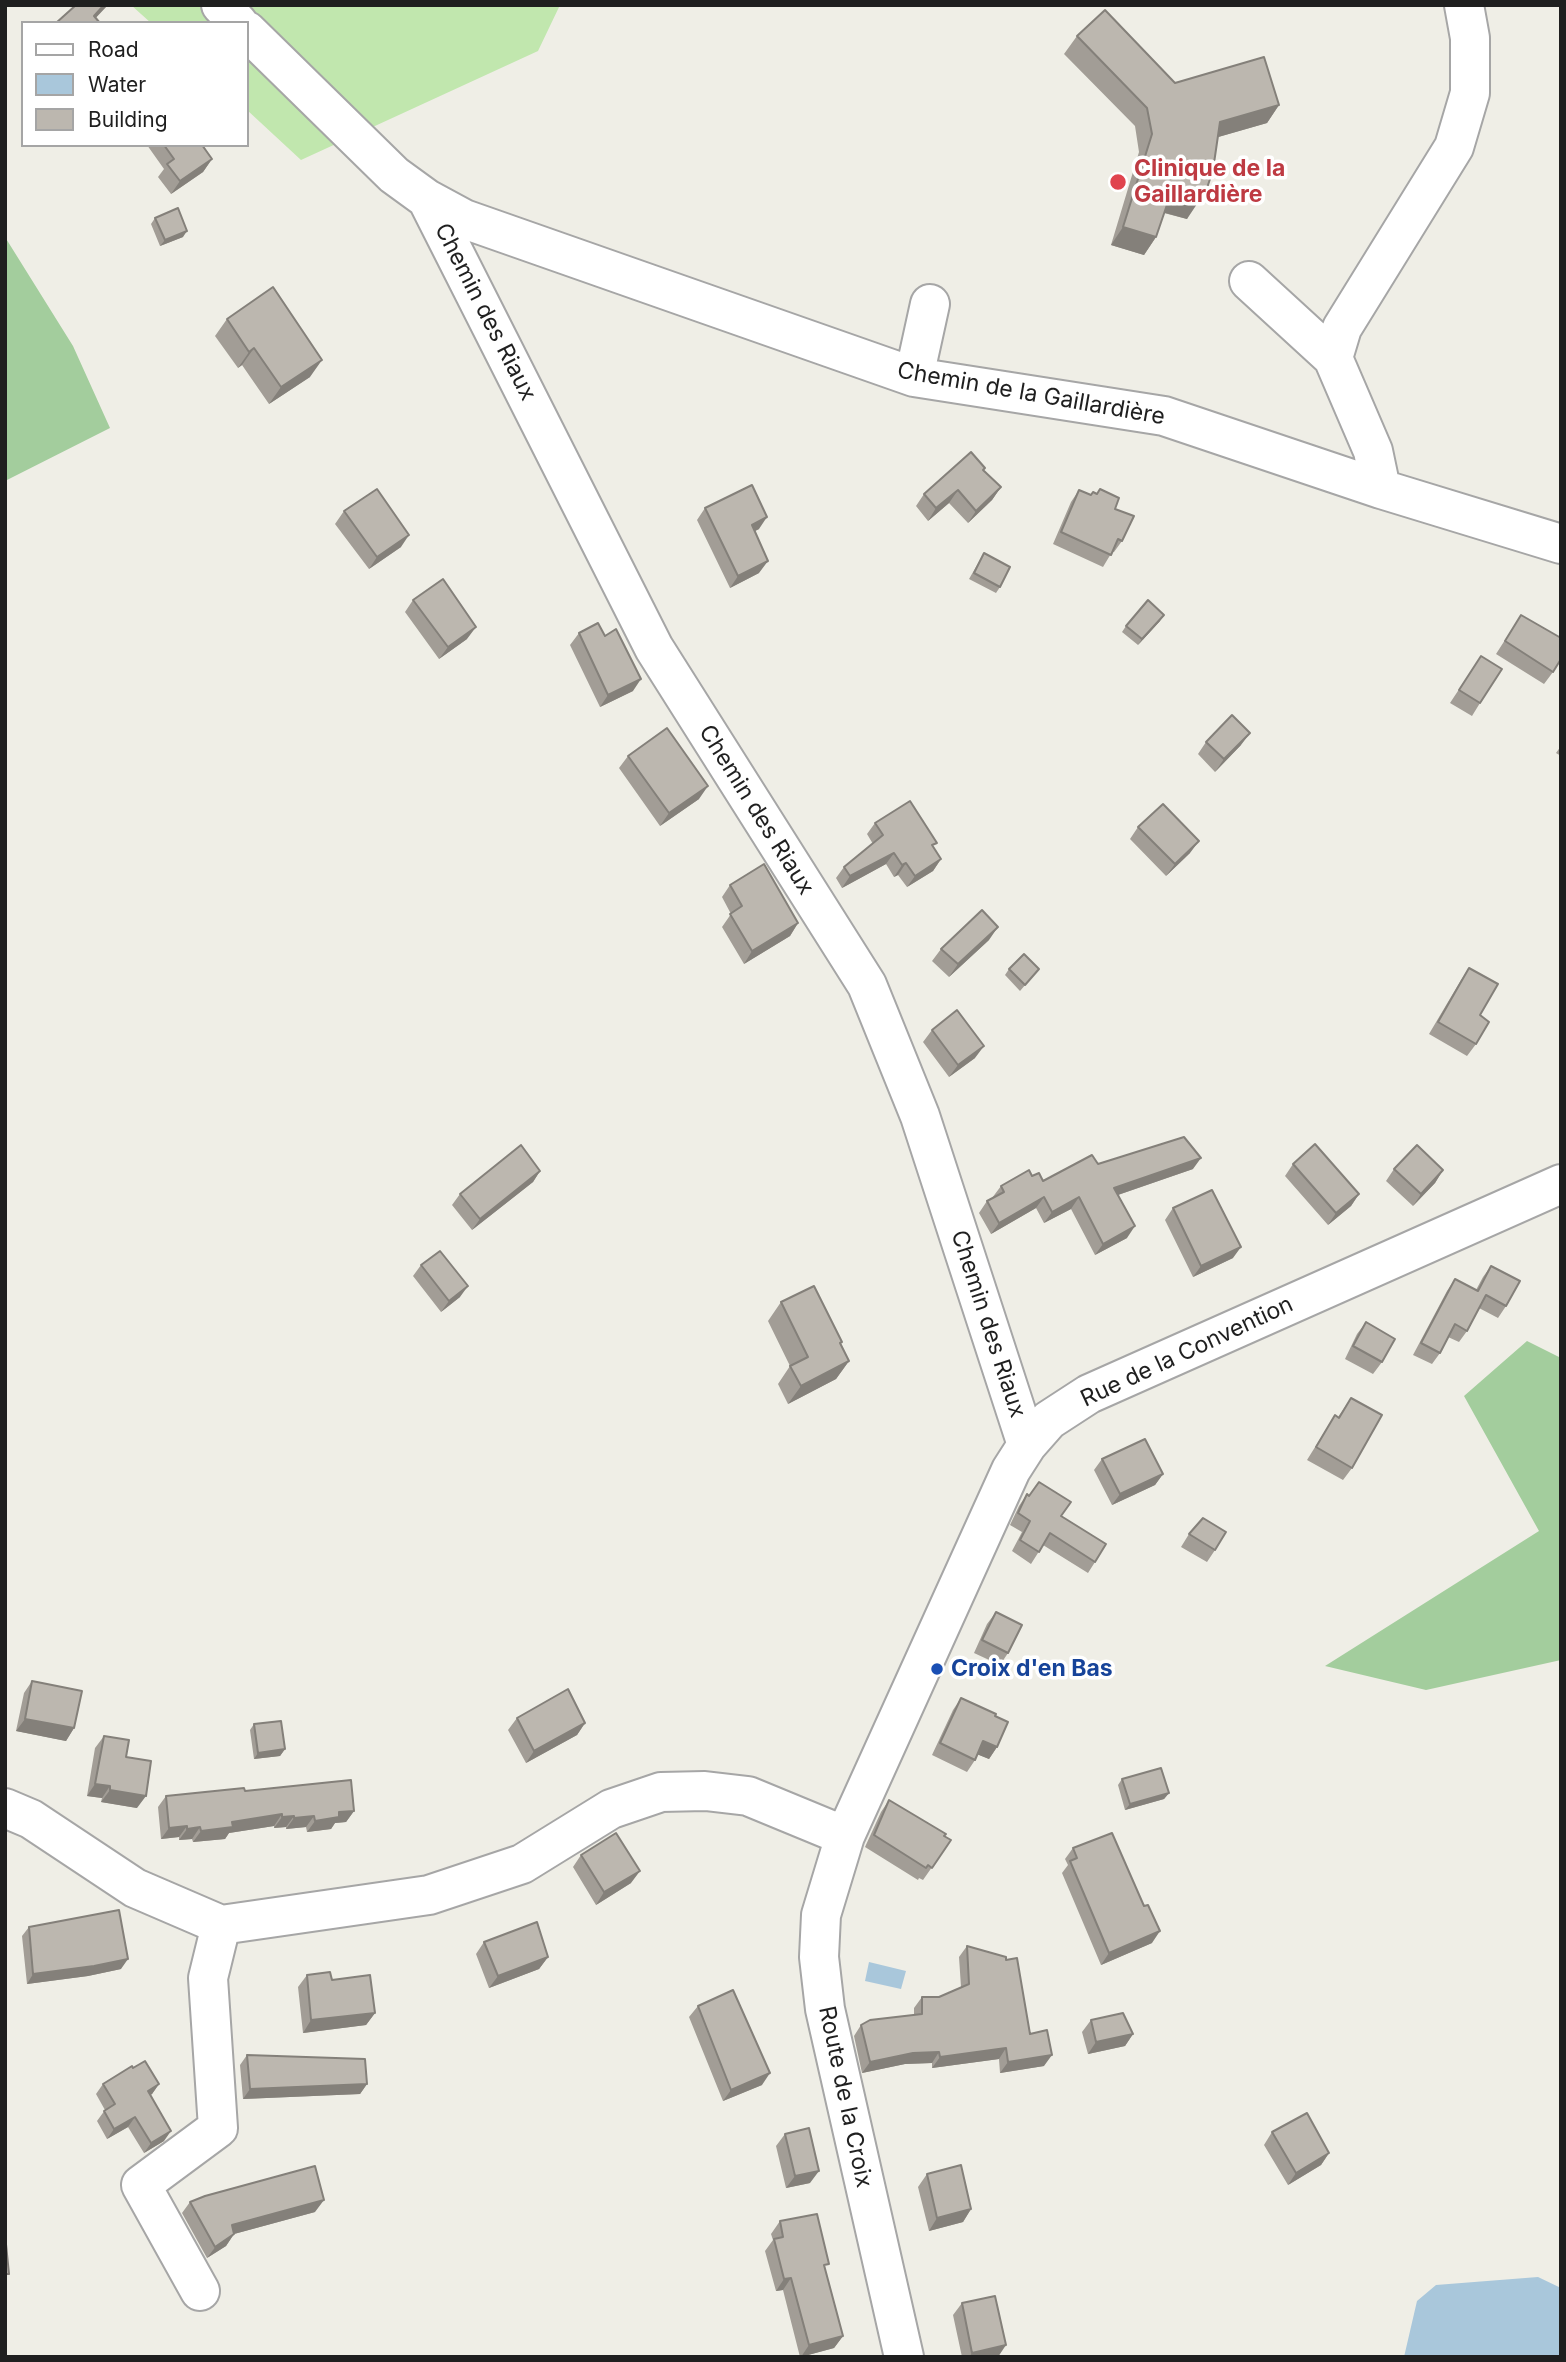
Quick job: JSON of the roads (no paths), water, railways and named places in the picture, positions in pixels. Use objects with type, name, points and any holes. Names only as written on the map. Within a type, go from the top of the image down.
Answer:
[{"type":"street","points":[[221,5],[237,21]]},
{"type":"street","points":[[1334,358],[1342,328],[1454,147],[1470,93],[1470,37],[1464,5]]},
{"type":"street","name":"Chemin de la Gaillardière","points":[[248,32],[394,175],[427,199],[464,219],[914,377],[1164,416],[1381,489],[1561,544]]},
{"type":"street","name":"Chemin des Riaux","points":[[427,199],[654,648],[867,985],[920,1116],[1027,1445]]},
{"type":"street","points":[[1249,281],[1334,358],[1373,451],[1381,489]]},
{"type":"street","points":[[914,377],[930,304]]},
{"type":"street","name":"Rue de la Convention","points":[[845,1836],[1011,1471],[1027,1445],[1049,1420],[1089,1394],[1561,1184]]},
{"type":"street","points":[[5,1808],[31,1819],[135,1888],[222,1925],[429,1895],[522,1864],[611,1809],[662,1793],[705,1791],[748,1796],[845,1836]]},
{"type":"street","name":"Route de la Croix","points":[[845,1836],[821,1915],[818,1957],[825,2009],[904,2357]]},
{"type":"street","points":[[200,2291],[141,2185],[218,2127],[208,1978],[222,1925]]},
{"type":"water","points":[[869,1962],[906,1971],[901,1989],[865,1981]]},
{"type":"water","points":[[1538,2277],[1561,2288],[1561,2357],[1404,2357],[1417,2301],[1436,2285]]},
{"type":"place","name":"Clinique de la Gaillardière","points":[[1118,182]]},
{"type":"place","name":"Croix d'en Bas","points":[[937,1669]]}]
